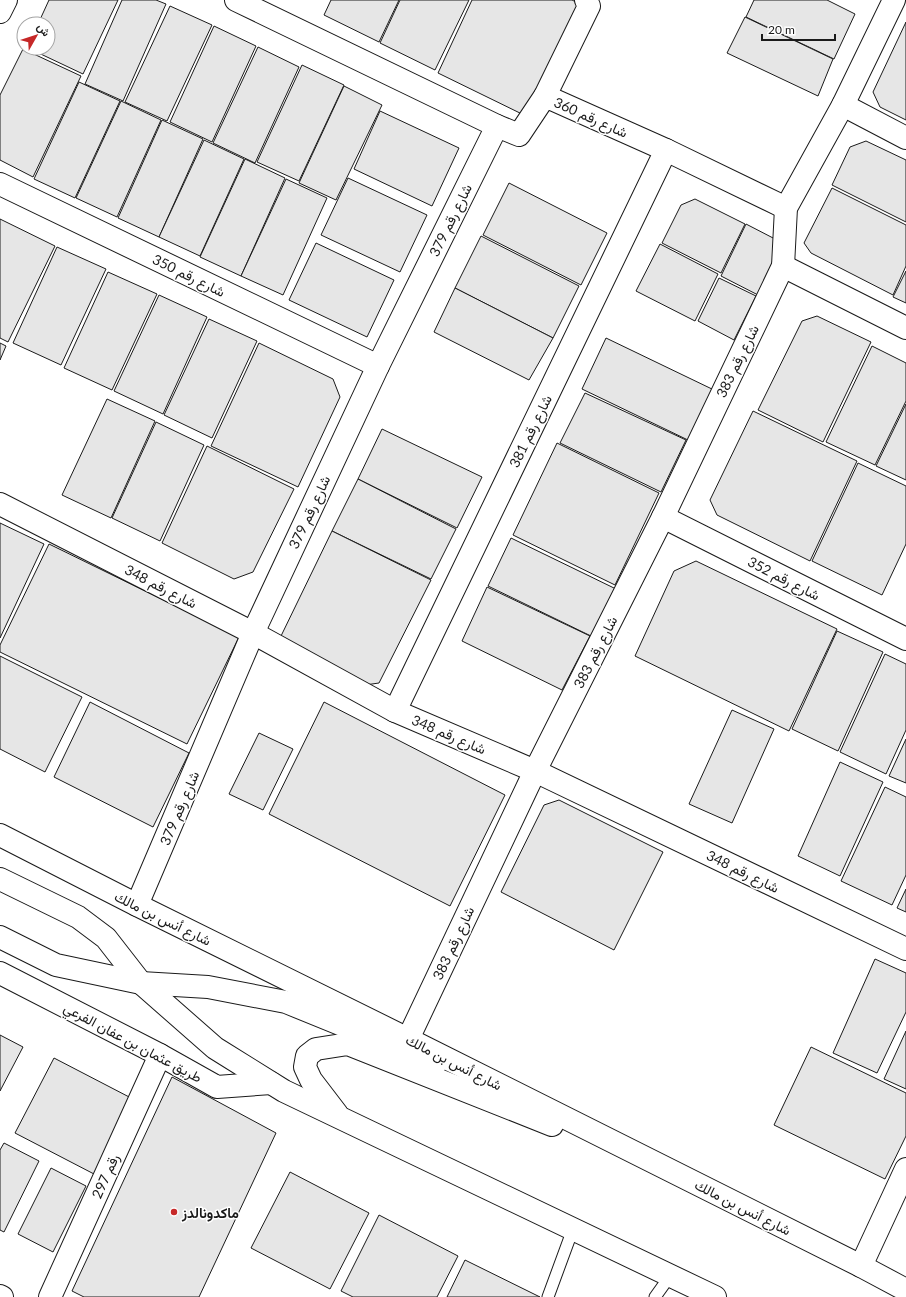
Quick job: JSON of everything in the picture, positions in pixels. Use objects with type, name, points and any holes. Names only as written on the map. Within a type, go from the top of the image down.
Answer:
[{"type":"street","points":[[0,12],[6,0]]},
{"type":"street","name":"شارع رقم 360","points":[[236,0],[497,126],[519,135],[545,96],[666,150],[786,208]]},
{"type":"street","points":[[545,96],[589,6],[586,0]]},
{"type":"street","points":[[894,0],[843,105],[786,208],[783,266],[906,328]]},
{"type":"street","points":[[843,105],[906,138]]},
{"type":"street","name":"شارع رقم 379","points":[[138,905],[253,633],[378,366],[497,126]]},
{"type":"street","name":"شارع رقم 381","points":[[395,712],[666,150]]},
{"type":"street","name":"شارع رقم 350","points":[[0,184],[378,366]]},
{"type":"street","name":"شارع رقم 383","points":[[408,1039],[536,771],[663,517],[783,266]]},
{"type":"street","name":"شارع رقم 348","points":[[0,504],[253,633],[395,712],[536,771],[906,949]]},
{"type":"street","name":"شارع رقم 352","points":[[663,517],[906,639]]},
{"type":"street","name":"شارع أنس بن مالك","points":[[0,835],[861,1266],[906,1290]]},
{"type":"street","points":[[0,879],[78,917],[106,938],[141,983],[215,1048],[284,1091],[716,1297]]},
{"type":"street","points":[[0,937],[56,965],[141,983],[208,986],[286,1002],[538,1104]]},
{"type":"street","name":"طريق عثمان بن عفان الفرعي","points":[[0,973],[160,1055],[217,1087],[271,1083]]},
{"type":"street","points":[[338,1116],[311,1080],[305,1067],[307,1056],[316,1049],[348,1044],[667,1169]]},
{"type":"street","name":"رقم 297","points":[[50,1297],[160,1055]]},
{"type":"street","points":[[861,1266],[906,1169]]},
{"type":"lane","points":[[548,1297],[573,1229]]},
{"type":"lane","points":[[655,1297],[670,1276]]},
{"type":"building","points":[[49,0],[118,0],[83,74],[45,56],[56,56],[56,16],[42,16]]},
{"type":"building","points":[[122,0],[156,0],[166,4],[123,101],[85,84]]},
{"type":"building","points":[[331,0],[399,0],[379,42],[324,15]]},
{"type":"building","points":[[400,0],[469,0],[435,70],[380,43]]},
{"type":"building","points":[[472,0],[572,0],[580,4],[526,116],[438,73]]},
{"type":"building","points":[[754,0],[827,0],[855,14],[834,59],[746,17]]},
{"type":"building","points":[[170,6],[212,25],[167,121],[125,102]]},
{"type":"building","points":[[745,17],[833,59],[818,96],[727,53]]},
{"type":"building","points":[[906,22],[906,120],[880,107],[873,92]]},
{"type":"building","points":[[214,26],[256,46],[212,142],[170,122]]},
{"type":"building","points":[[258,47],[299,67],[255,163],[213,143]]},
{"type":"building","points":[[20,56],[38,56],[81,76],[33,177],[0,160],[0,95]]},
{"type":"building","points":[[302,65],[344,85],[299,181],[257,162]]},
{"type":"building","points":[[79,82],[120,101],[75,198],[34,179]]},
{"type":"building","points":[[344,86],[382,105],[336,200],[299,183]]},
{"type":"building","points":[[121,101],[161,120],[117,217],[76,198]]},
{"type":"building","points":[[380,111],[459,148],[432,206],[354,169]]},
{"type":"building","points":[[162,120],[203,139],[159,237],[118,218]]},
{"type":"building","points":[[204,140],[244,159],[200,256],[159,237]]},
{"type":"building","points":[[866,141],[906,160],[906,222],[832,185],[850,147]]},
{"type":"building","points":[[245,159],[285,178],[241,276],[200,257]]},
{"type":"building","points":[[348,178],[427,215],[400,272],[321,235]]},
{"type":"building","points":[[286,179],[327,198],[283,295],[241,276]]},
{"type":"building","points":[[509,183],[607,233],[581,285],[483,235]]},
{"type":"building","points":[[832,188],[906,225],[906,266],[893,295],[811,253],[804,243]]},
{"type":"building","points":[[695,199],[745,224],[721,273],[662,243],[681,205]]},
{"type":"building","points":[[0,219],[55,246],[8,342],[0,338]]},
{"type":"building","points":[[746,224],[775,239],[781,254],[760,296],[721,276]]},
{"type":"building","points":[[481,236],[579,286],[553,338],[455,288]]},
{"type":"building","points":[[316,243],[394,280],[367,337],[289,300]]},
{"type":"building","points":[[660,244],[718,274],[695,321],[636,291]]},
{"type":"building","points":[[57,247],[106,269],[61,365],[13,343]]},
{"type":"building","points":[[906,271],[906,303],[893,297]]},
{"type":"building","points":[[108,272],[157,294],[112,390],[64,368]]},
{"type":"building","points":[[719,278],[756,296],[734,340],[698,321]]},
{"type":"building","points":[[455,288],[553,338],[529,380],[434,332]]},
{"type":"building","points":[[159,295],[207,317],[163,414],[114,391]]},
{"type":"building","points":[[817,316],[871,342],[823,442],[758,410],[802,321]]},
{"type":"building","points":[[209,319],[257,341],[212,438],[164,415]]},
{"type":"building","points":[[606,338],[714,390],[690,441],[582,389]]},
{"type":"building","points":[[0,343],[6,346],[0,360]]},
{"type":"building","points":[[259,343],[333,379],[340,397],[298,487],[211,446]]},
{"type":"building","points":[[872,346],[906,363],[906,401],[875,465],[826,442]]},
{"type":"building","points":[[585,393],[686,440],[661,492],[560,443]]},
{"type":"building","points":[[107,399],[155,421],[111,518],[62,495]]},
{"type":"building","points":[[906,404],[906,480],[876,466]]},
{"type":"building","points":[[753,411],[857,461],[810,561],[717,515],[710,500]]},
{"type":"building","points":[[156,422],[204,445],[160,541],[112,518]]},
{"type":"building","points":[[382,429],[482,477],[457,528],[358,479]]},
{"type":"building","points":[[557,443],[659,493],[615,585],[513,535]]},
{"type":"building","points":[[207,446],[294,489],[253,572],[234,579],[162,543]]},
{"type":"building","points":[[858,463],[906,486],[906,544],[882,595],[812,561]]},
{"type":"building","points":[[358,479],[456,529],[431,579],[332,531]]},
{"type":"building","points":[[0,523],[44,544],[0,638]]},
{"type":"building","points":[[332,531],[431,580],[379,683],[365,685],[281,636]]},
{"type":"building","points":[[511,538],[616,589],[593,637],[488,586]]},
{"type":"building","points":[[49,544],[239,637],[187,744],[0,652],[0,645]]},
{"type":"building","points":[[696,561],[837,629],[789,731],[635,656],[674,571]]},
{"type":"building","points":[[487,587],[590,636],[562,690],[462,641]]},
{"type":"building","points":[[837,631],[883,652],[838,751],[792,729]]},
{"type":"building","points":[[885,654],[906,664],[906,730],[886,774],[840,752]]},
{"type":"building","points":[[0,656],[82,697],[45,772],[0,749]]},
{"type":"building","points":[[90,702],[189,753],[153,827],[54,777]]},
{"type":"building","points":[[324,702],[505,795],[450,906],[269,814]]},
{"type":"building","points":[[732,710],[774,729],[732,823],[689,804]]},
{"type":"building","points":[[259,733],[293,749],[263,810],[229,794]]},
{"type":"building","points":[[906,739],[906,783],[889,776]]},
{"type":"building","points":[[840,762],[883,782],[840,876],[798,856]]},
{"type":"building","points":[[885,787],[906,797],[906,875],[892,905],[841,881]]},
{"type":"building","points":[[559,800],[663,852],[614,950],[501,892],[544,805]]},
{"type":"building","points":[[906,889],[906,912],[897,908]]},
{"type":"building","points":[[875,959],[906,973],[906,1012],[877,1073],[833,1053]]},
{"type":"building","points":[[906,1031],[906,1089],[884,1079]]},
{"type":"building","points":[[0,1035],[23,1047],[0,1091]]},
{"type":"building","points":[[811,1047],[906,1093],[906,1136],[885,1179],[774,1125]]},
{"type":"building","points":[[54,1058],[133,1099],[94,1174],[15,1133]]},
{"type":"building","name":"ماكدونالدز","points":[[172,1077],[276,1133],[199,1297],[84,1297],[72,1291]]},
{"type":"building","points":[[4,1143],[39,1161],[4,1232],[0,1230],[0,1150]]},
{"type":"building","points":[[51,1168],[86,1186],[53,1252],[18,1234]]},
{"type":"building","points":[[290,1172],[369,1213],[330,1289],[251,1248]]},
{"type":"building","points":[[379,1215],[458,1256],[437,1297],[353,1297],[341,1291]]},
{"type":"building","points":[[465,1260],[540,1297],[447,1297]]},
{"type":"place","name":"ماكدونالدز","points":[[174,1212]]}]
